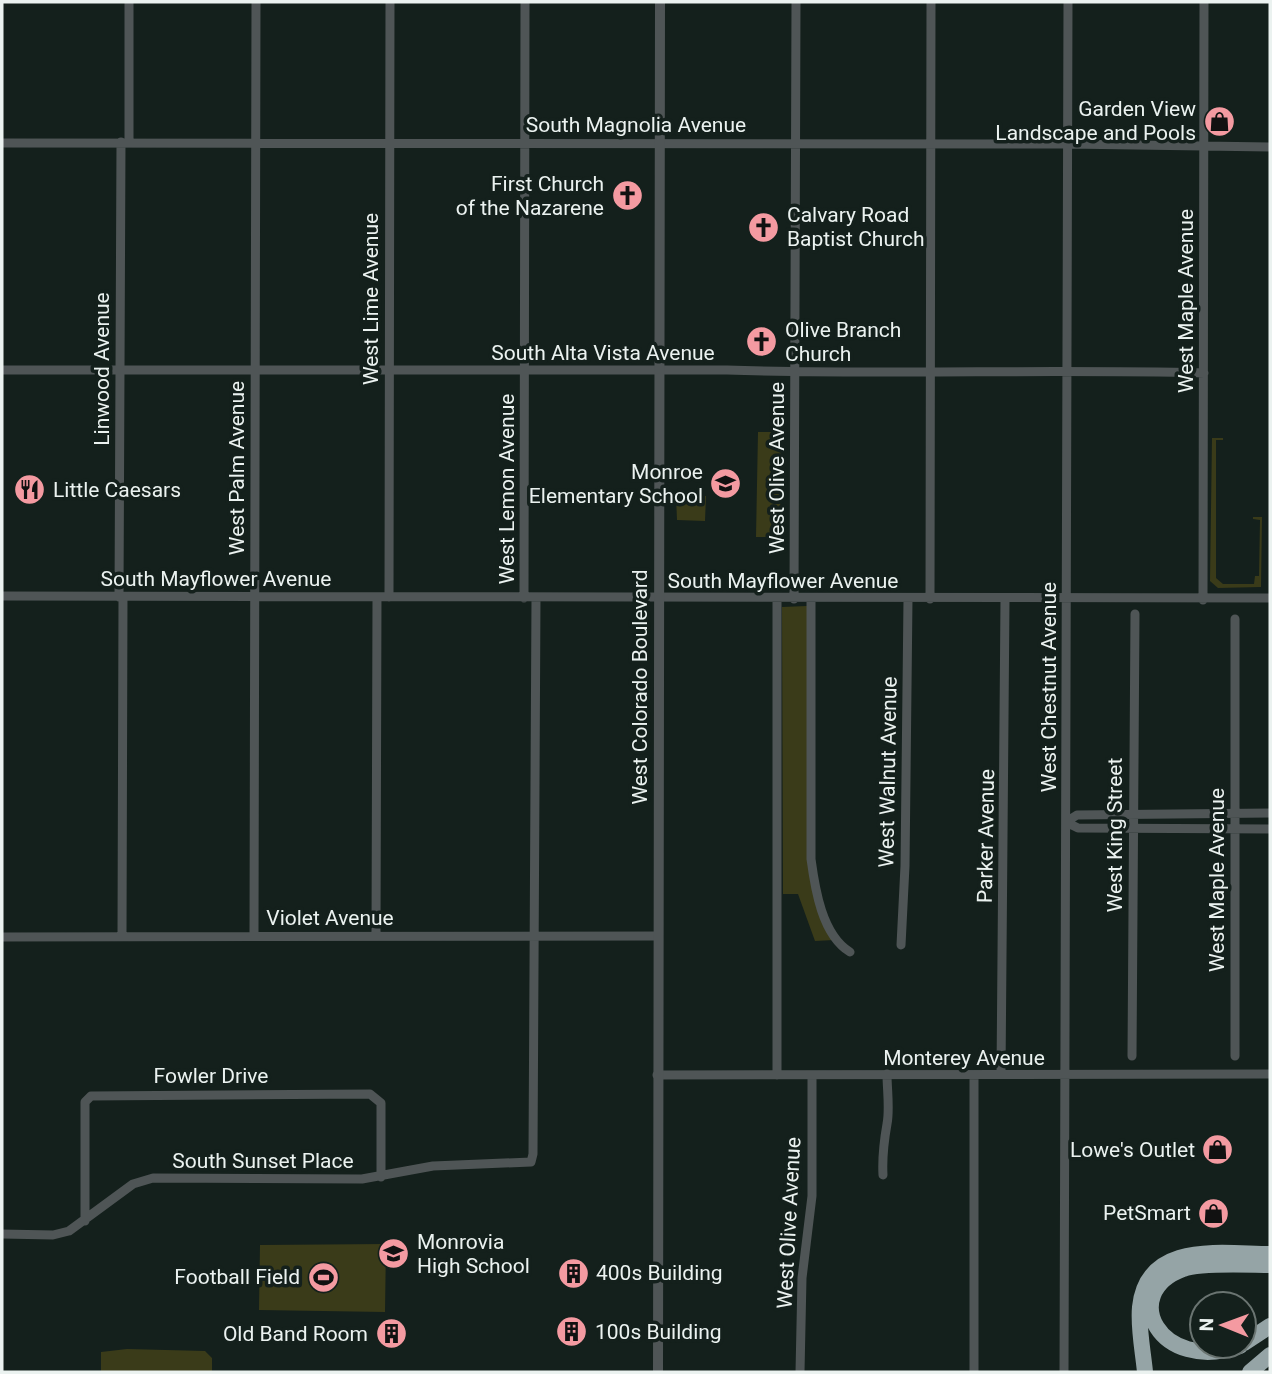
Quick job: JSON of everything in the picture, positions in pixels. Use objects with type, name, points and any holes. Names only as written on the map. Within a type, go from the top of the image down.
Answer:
[{"type":"highway","points":[[1145,1372],[1140,1306],[1149,1280],[1162,1266],[1190,1254],[1270,1254]]},
{"type":"highway","points":[[1214,1360],[1192,1362],[1178,1358],[1166,1349],[1154,1332],[1151,1318],[1154,1297],[1164,1281],[1185,1268],[1270,1265]]},
{"type":"highway","points":[[1250,1372],[1270,1355]]},
{"type":"highway","points":[[1265,1372],[1270,1368]]},
{"type":"street","name":"Linwood Avenue","points":[[122,935],[119,371],[129,2]]},
{"type":"street","name":"West Palm Avenue","points":[[254,935],[256,2]]},
{"type":"street","name":"West Lime Avenue","points":[[389,597],[390,2]]},
{"type":"street","name":"West Lemon Avenue","points":[[524,598],[525,2]]},
{"type":"street","name":"West Colorado Boulevard","points":[[658,1372],[660,2]]},
{"type":"street","name":"West Olive Avenue","points":[[794,599],[796,2]]},
{"type":"street","points":[[930,2],[930,599]]},
{"type":"street","name":"West Chestnut Avenue","points":[[1064,1372],[1068,2]]},
{"type":"street","name":"West Maple Avenue","points":[[1203,600],[1204,2]]},
{"type":"street","name":"South Magnolia Avenue","points":[[2,143],[931,143],[1270,147]]},
{"type":"street","name":"South Alta Vista Avenue","points":[[2,370],[1204,373]]},
{"type":"street","name":"South Mayflower Avenue","points":[[2,597],[1067,600],[1270,598]]},
{"type":"street","points":[[376,935],[377,597]]},
{"type":"street","name":"West Lemon Avenue","points":[[533,1154],[536,598]]},
{"type":"street","points":[[777,599],[777,1075]]},
{"type":"street","points":[[811,599],[811,859],[816,888],[826,918],[840,946],[850,952]]},
{"type":"street","name":"West Walnut Avenue","points":[[901,945],[905,866],[908,599]]},
{"type":"street","name":"Parker Avenue","points":[[1001,1074],[1005,599]]},
{"type":"street","name":"West King Street","points":[[1132,1056],[1135,614]]},
{"type":"street","name":"West Maple Avenue","points":[[1235,620],[1235,1056]]},
{"type":"street","points":[[1066,822],[1077,815],[1270,813]]},
{"type":"street","points":[[1066,822],[1078,828],[1270,829]]},
{"type":"street","name":"Violet Avenue","points":[[2,937],[659,936]]},
{"type":"street","points":[[883,1175],[887,1074]]},
{"type":"street","points":[[974,1074],[974,1372]]},
{"type":"street","name":"Monterey Avenue","points":[[657,1075],[1270,1074]]},
{"type":"street","name":"West Olive Avenue","points":[[800,1372],[802,1278],[812,1196],[812,1076]]},
{"type":"street","name":"Fowler Drive","points":[[85,1221],[85,1102],[91,1096],[370,1094],[380,1103],[380,1177]]},
{"type":"street","name":"South Sunset Place","points":[[2,1234],[53,1235],[69,1231],[133,1184],[153,1178],[362,1179],[433,1166],[526,1164],[531,1162],[533,1154]]},
{"type":"shaded area","points":[[758,432],[781,432],[780,537],[756,537]]},
{"type":"shaded area","points":[[1212,438],[1223,438],[1216,440],[1216,578],[1223,584],[1254,584],[1255,576],[1259,576],[1260,520],[1253,517],[1262,517],[1261,587],[1218,588],[1210,581]]},
{"type":"shaded area","points":[[676,496],[706,496],[705,521],[677,520]]},
{"type":"shaded area","points":[[807,606],[809,858],[834,940],[815,941],[798,894],[783,894],[782,607]]},
{"type":"shaded area","name":"Football Field","points":[[386,1244],[385,1312],[259,1310],[260,1245]]},
{"type":"shaded area","points":[[127,1349],[205,1351],[212,1358],[212,1372],[101,1372],[101,1352]]},
{"type":"place","name":"Garden View Landscape and Pools","points":[[1219,121]]},
{"type":"place","name":"First Church of the Nazarene","points":[[627,196]]},
{"type":"place","name":"Calvary Road Baptist Church","points":[[764,227]]},
{"type":"place","name":"Olive Branch Church","points":[[762,342]]},
{"type":"place","name":"Monroe Elementary School","points":[[726,484]]},
{"type":"place","name":"Little Caesars","points":[[30,490]]},
{"type":"place","name":"Lowe's Outlet","points":[[1218,1150]]},
{"type":"place","name":"PetSmart","points":[[1214,1213]]},
{"type":"place","name":"Monrovia High School","points":[[394,1254]]},
{"type":"place","name":"400s Building","points":[[573,1273]]},
{"type":"place","name":"Football Field","points":[[323,1277]]},
{"type":"place","name":"100s Building","points":[[572,1332]]},
{"type":"place","name":"Old Band Room","points":[[391,1334]]}]
